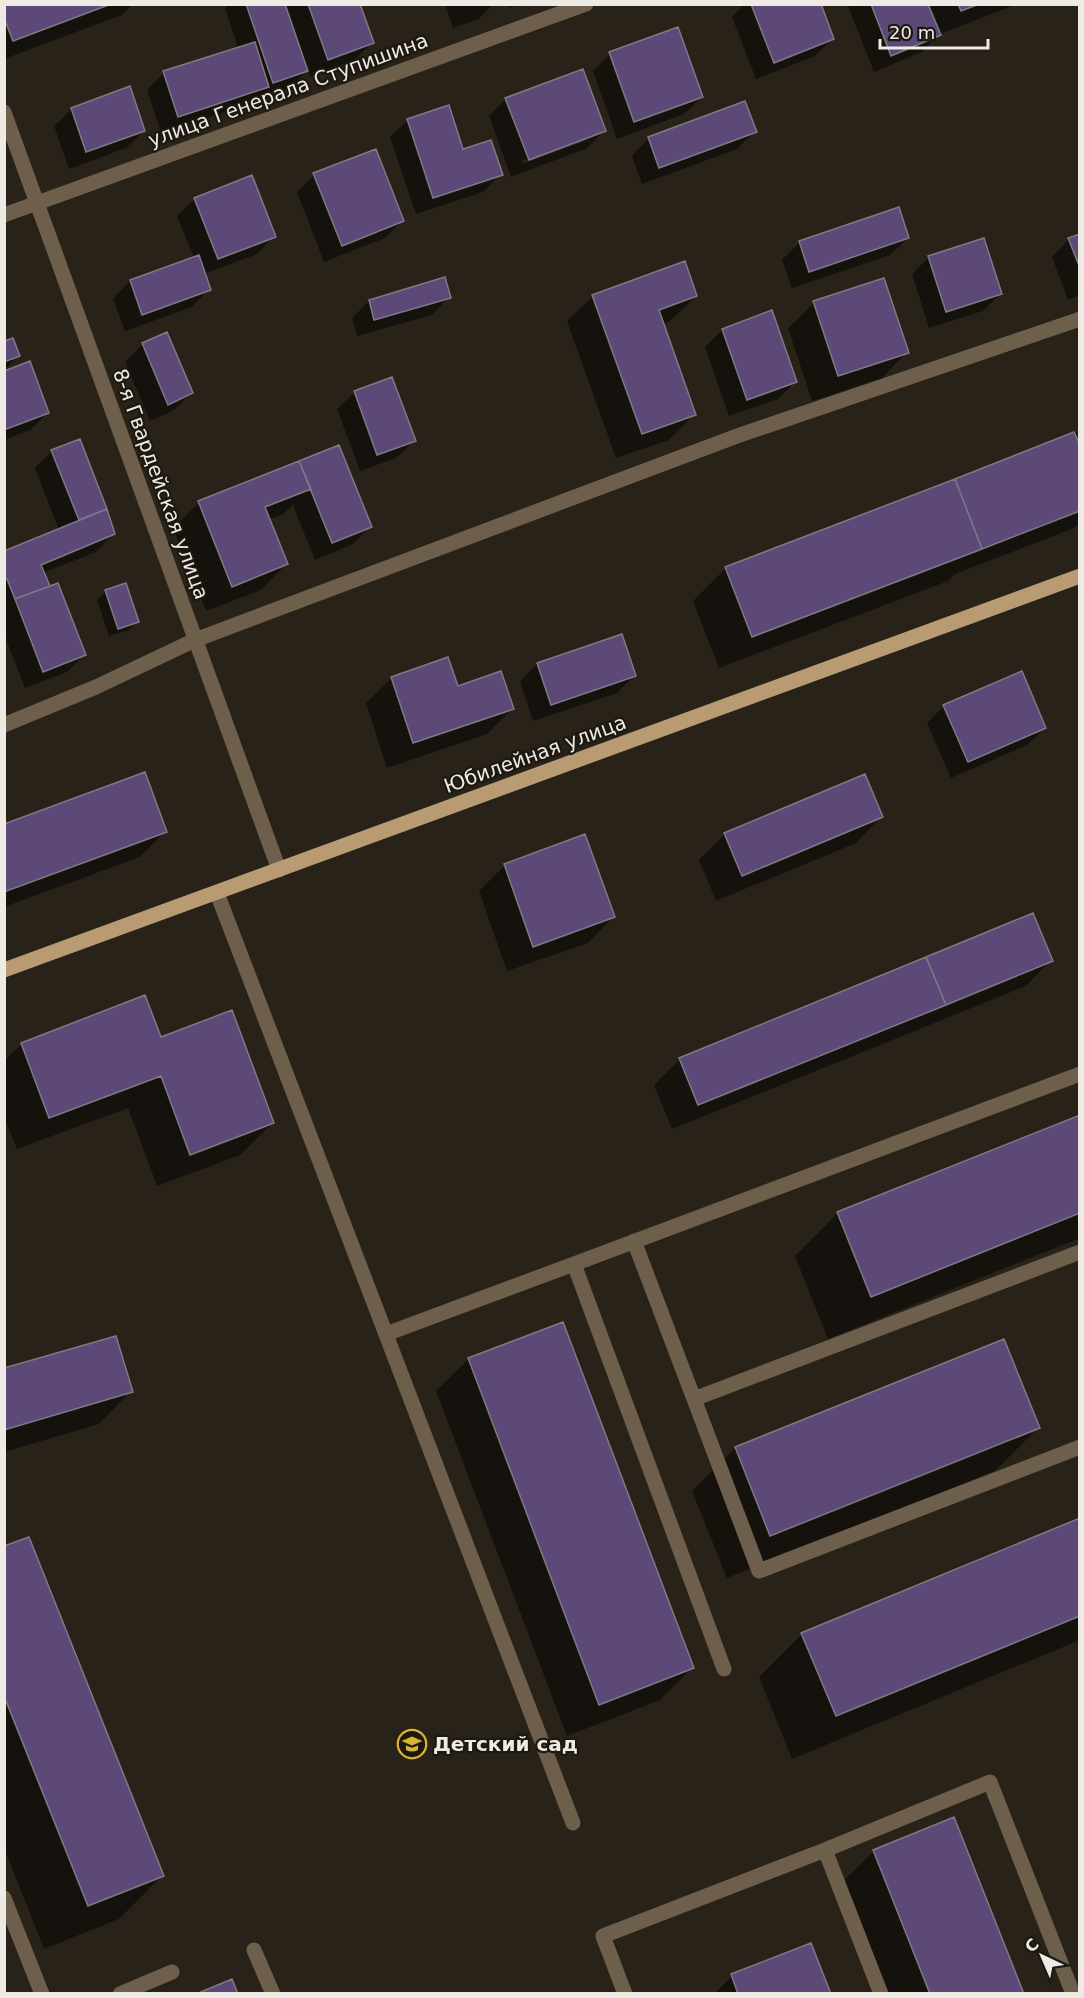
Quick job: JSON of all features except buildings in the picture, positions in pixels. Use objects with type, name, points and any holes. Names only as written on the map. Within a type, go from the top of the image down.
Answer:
[{"type":"main road","name":"Юбилейная улица","points":[[4,970],[1080,576]]},
{"type":"street","name":"улица Генерала Ступишина","points":[[4,215],[586,4]]},
{"type":"street","name":"8-я Гвардейская улица","points":[[4,112],[279,870]]},
{"type":"street","points":[[4,725],[96,687],[195,640],[737,436],[1080,319]]},
{"type":"street","points":[[217,893],[573,1823]]},
{"type":"street","points":[[386,1334],[1080,1074]]},
{"type":"street","points":[[634,1241],[759,1571],[1080,1447]]},
{"type":"street","points":[[694,1400],[1080,1252]]},
{"type":"street","points":[[574,1264],[724,1669]]},
{"type":"street","points":[[625,1994],[603,1936],[825,1850],[990,1782],[1073,1994]]},
{"type":"street","points":[[825,1850],[881,1994]]},
{"type":"street","points":[[4,1898],[42,1994]]},
{"type":"street","points":[[254,1950],[273,1994]]},
{"type":"street","points":[[120,1994],[172,1972]]},
{"type":"place","name":"Детский сад","points":[[412,1744]]}]
